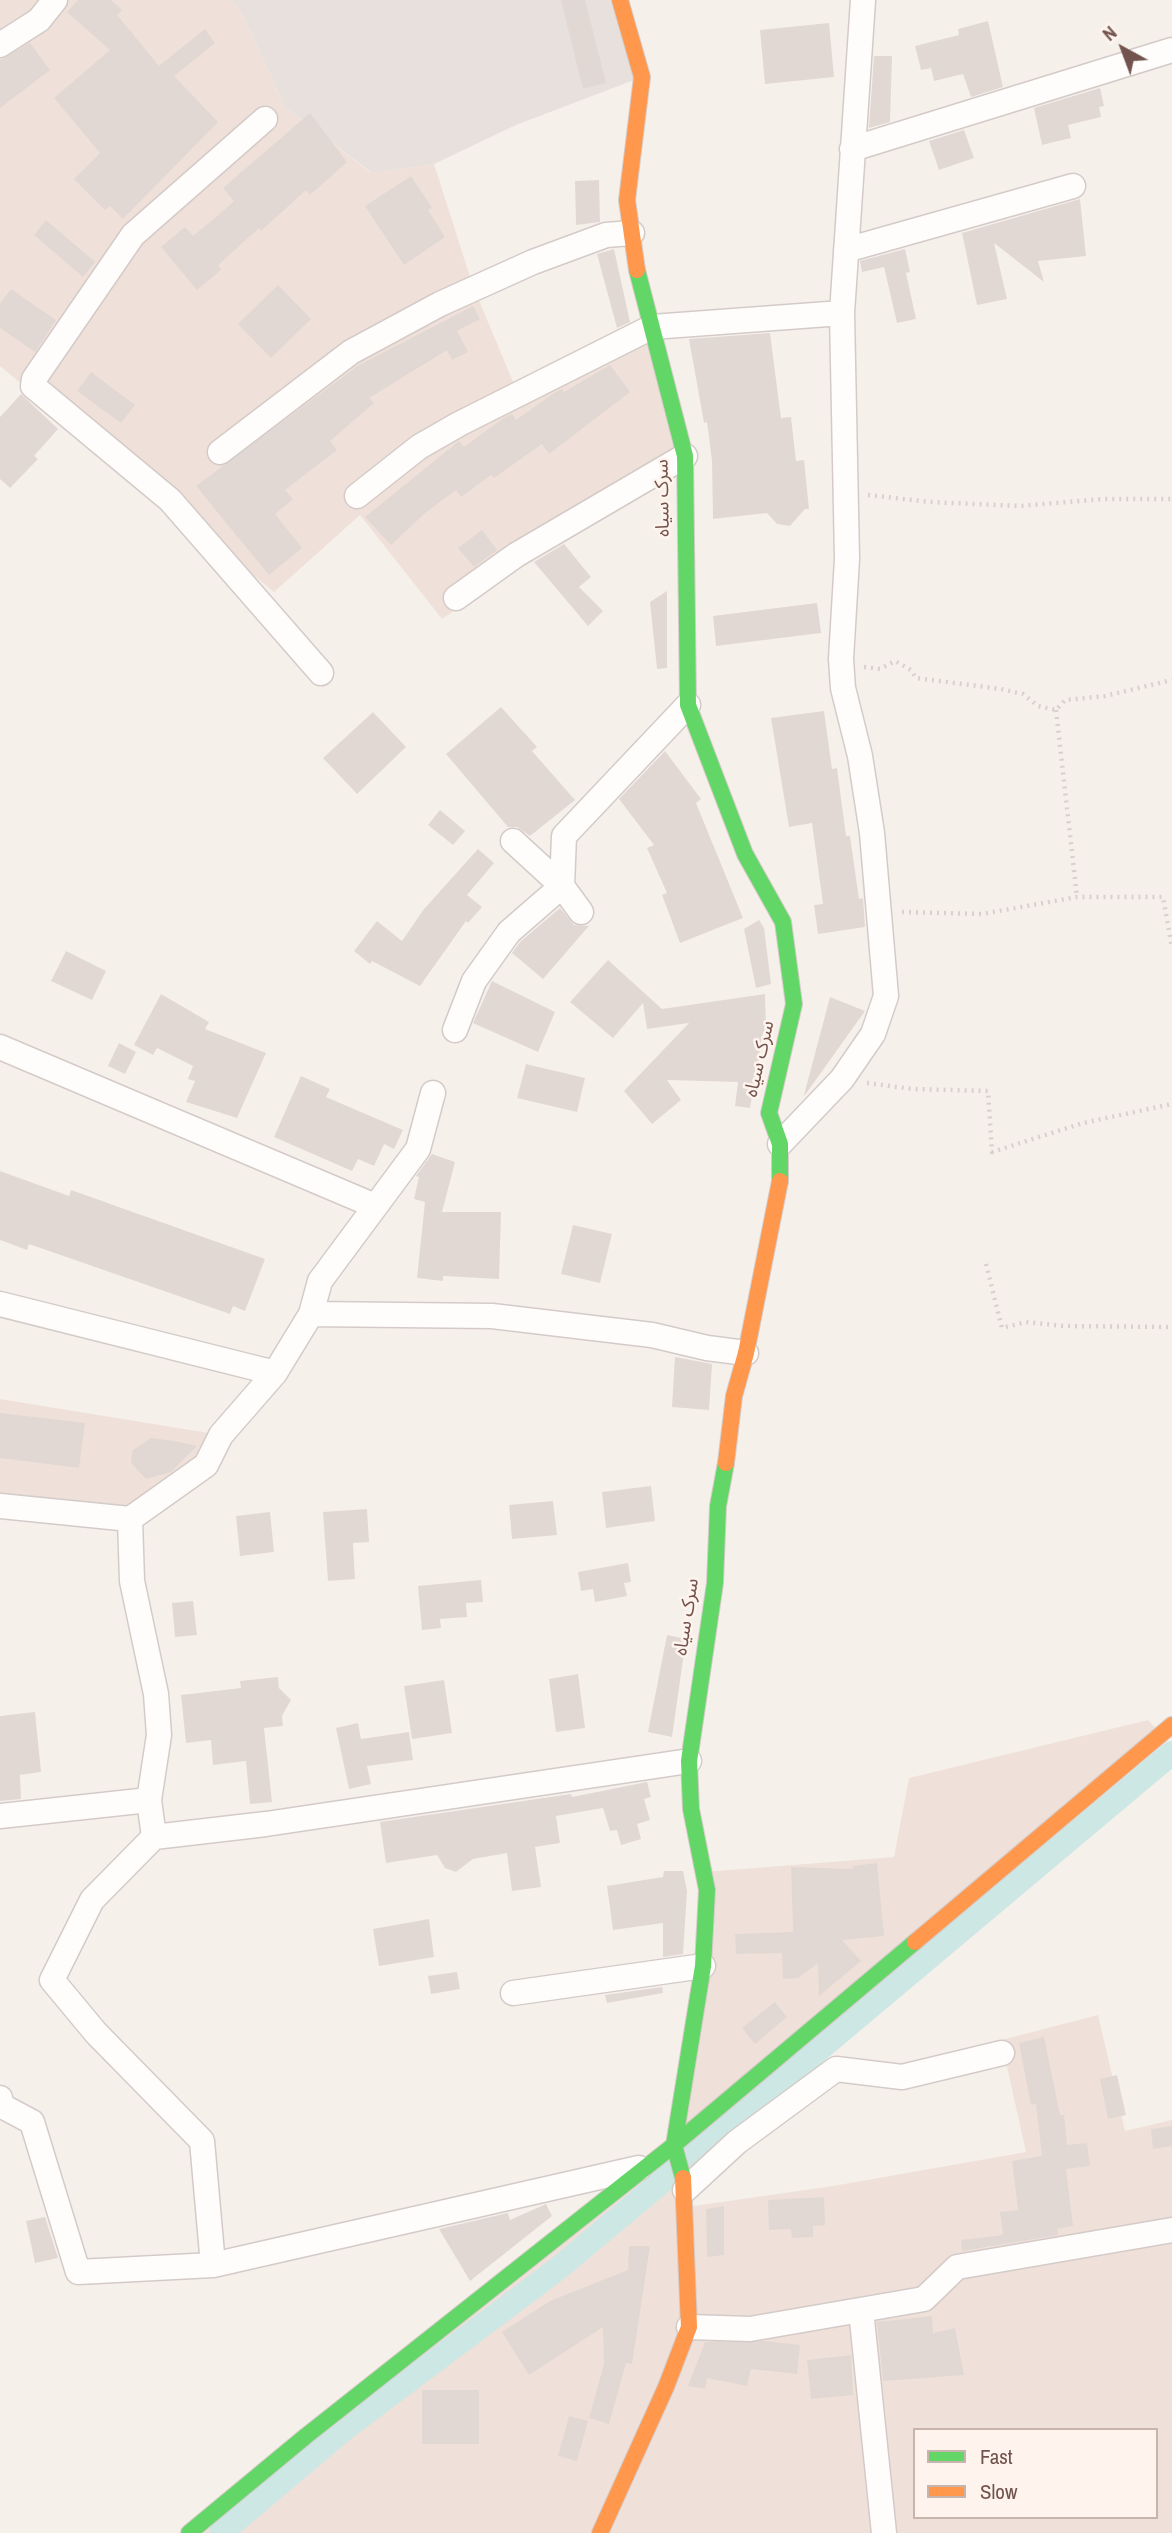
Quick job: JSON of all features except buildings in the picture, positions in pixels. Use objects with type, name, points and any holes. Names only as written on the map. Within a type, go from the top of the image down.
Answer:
[{"type":"street","points":[[0,45],[39,20],[55,0]]},
{"type":"street","name":"سرک سیاه","points":[[620,0],[642,78],[626,200],[652,327],[685,456],[688,705],[745,854],[783,922],[794,1004],[769,1113],[780,1143],[780,1185],[746,1353],[734,1396],[731,1440],[718,1506],[715,1583],[689,1761],[691,1808],[707,1890],[703,1966],[675,2150]]},
{"type":"street","points":[[780,1143],[842,1079],[873,1034],[886,996],[872,833],[860,756],[843,688],[841,659],[847,559],[842,313],[863,0]]},
{"type":"street","points":[[852,149],[1172,50]]},
{"type":"street","points":[[265,120],[133,235],[34,379],[33,386],[170,500],[321,673]]},
{"type":"street","points":[[846,250],[1073,186]]},
{"type":"street","points":[[220,452],[351,352],[440,304],[533,262],[606,235],[632,233]]},
{"type":"street","points":[[357,496],[419,447],[449,429],[652,327],[842,313]]},
{"type":"street","points":[[457,598],[516,555],[685,456]]},
{"type":"street","points":[[456,1030],[474,981],[509,932],[562,886],[564,835],[688,705]]},
{"type":"street","points":[[513,841],[562,886],[580,912]]},
{"type":"street","points":[[0,1047],[375,1206]]},
{"type":"street","points":[[0,1506],[130,1519],[206,1465],[221,1435],[275,1373],[312,1314],[320,1281],[418,1149],[433,1093]]},
{"type":"street","points":[[0,1304],[275,1373]]},
{"type":"street","points":[[312,1314],[492,1316],[652,1335],[707,1348],[746,1353]]},
{"type":"street","points":[[130,1519],[132,1581],[156,1694],[159,1735],[149,1800],[154,1837]]},
{"type":"street","points":[[189,2533],[306,2436],[647,2166],[675,2150],[1172,1725]]},
{"type":"street","points":[[213,2265],[202,2141],[96,2033],[52,1980],[92,1900],[154,1837],[266,1824],[689,1761]]},
{"type":"street","points":[[0,1816],[149,1800]]},
{"type":"street","points":[[513,1993],[703,1966]]},
{"type":"street","points":[[684,2184],[836,2069],[902,2077],[1002,2053]]},
{"type":"street","points":[[0,2098],[2,2106],[32,2122],[78,2272],[213,2265],[647,2166]]},
{"type":"street","points":[[600,2533],[666,2387],[689,2327],[684,2184],[675,2150]]},
{"type":"street","points":[[689,2327],[750,2329],[924,2299],[957,2267],[1172,2230]]},
{"type":"street","points":[[861,2310],[884,2533]]},
{"type":"path","points":[[846,493],[930,502],[1020,506],[1103,499],[1172,499]]},
{"type":"path","points":[[841,659],[852,659],[867,670],[880,669],[895,661],[911,670],[916,678],[1023,694],[1038,706],[1055,710]]},
{"type":"path","points":[[1055,710],[1065,700],[1105,696],[1172,680]]},
{"type":"path","points":[[1055,710],[1077,897]]},
{"type":"path","points":[[877,912],[982,914],[1077,897],[1163,897],[1172,948]]},
{"type":"path","points":[[842,1079],[912,1089],[988,1091],[992,1152],[1083,1123],[1172,1104]]},
{"type":"path","points":[[986,1264],[1002,1328],[1026,1322],[1172,1327]]},
{"type":"shaded area","points":[[0,0],[231,0],[242,13],[285,107],[371,173],[434,164],[473,286],[516,389],[652,327],[685,456],[442,619],[360,515],[274,592],[0,366]]},
{"type":"shaded area","points":[[231,0],[620,0],[642,77],[516,125],[434,164],[372,173],[285,107],[242,13]]},
{"type":"shaded area","points":[[0,1399],[221,1435],[146,1507],[0,1505]]},
{"type":"shaded area","points":[[1148,1720],[1161,1734],[674,2145],[687,2207],[833,2186],[1026,2152],[1001,2040],[1098,2015],[1125,2131],[1172,2120],[1172,2533],[189,2533],[673,2145],[704,1872],[894,1857],[909,1778]]},
{"type":"waterway","points":[[221,2533],[343,2430],[560,2267],[1172,1753]]},
{"type":"traffic: fast","points":[[637,270],[685,456],[688,705],[745,854],[783,922],[794,1004],[769,1113],[780,1144],[780,1181]]},
{"type":"traffic: fast","points":[[683,2178],[674,2145],[703,1966],[707,1890],[691,1809],[689,1761],[715,1583],[718,1506],[726,1463]]},
{"type":"traffic: fast","points":[[189,2533],[306,2436],[674,2145],[915,1942]]},
{"type":"traffic: slow","points":[[620,0],[642,77],[627,200],[637,270]]},
{"type":"traffic: slow","points":[[726,1463],[734,1396],[746,1353],[780,1181]]},
{"type":"traffic: slow","points":[[915,1942],[1172,1725]]},
{"type":"traffic: slow","points":[[600,2533],[666,2387],[689,2327],[683,2178]]}]
